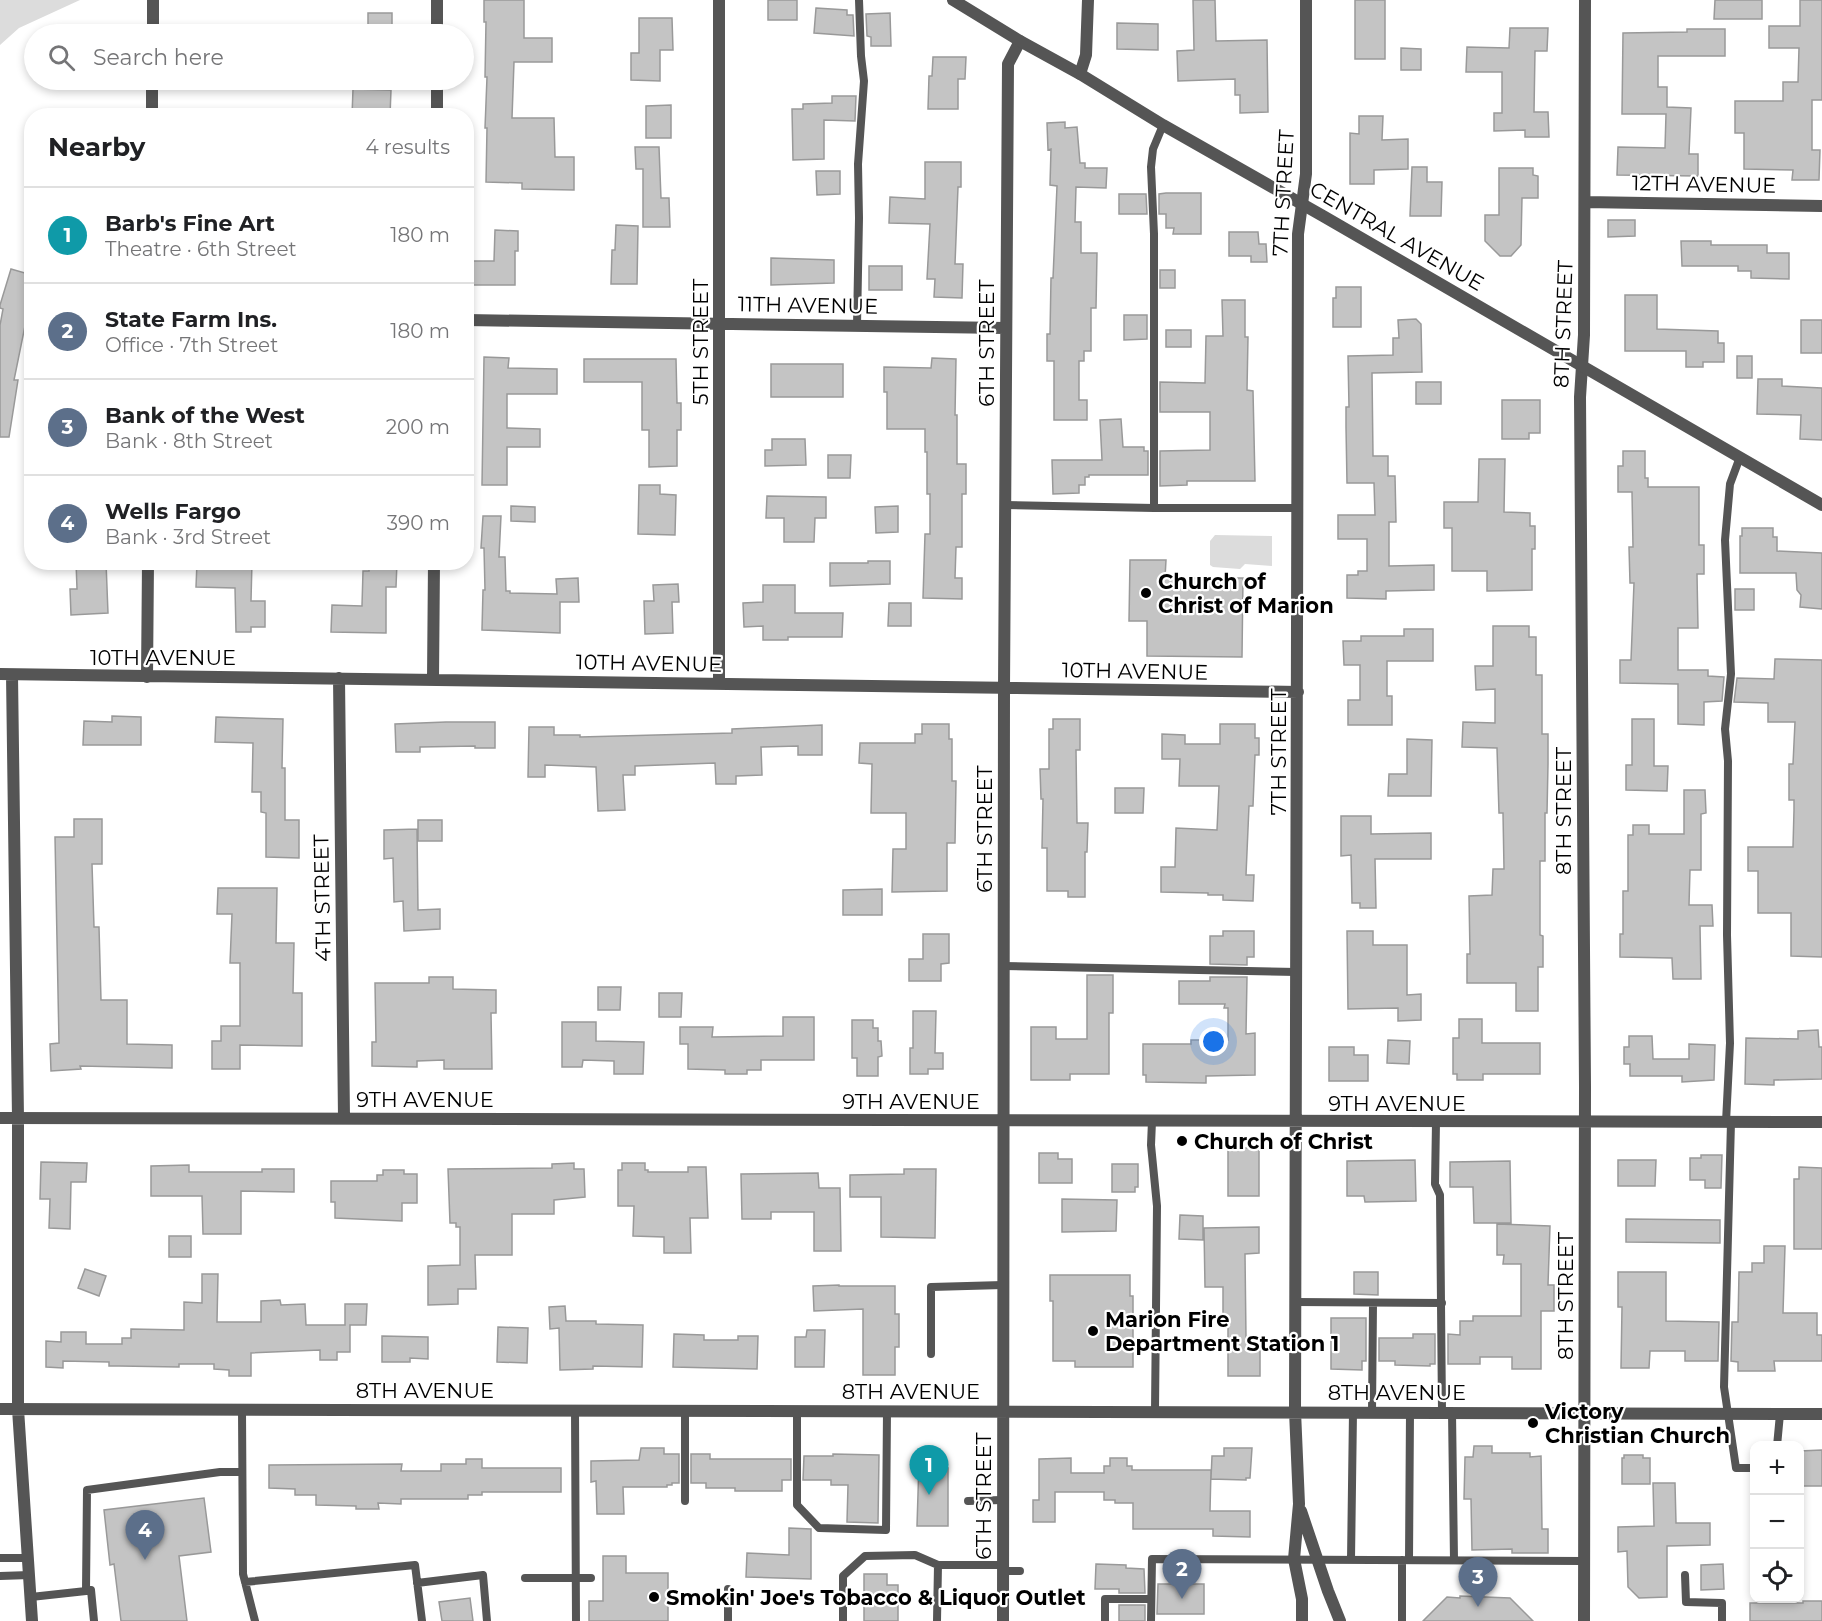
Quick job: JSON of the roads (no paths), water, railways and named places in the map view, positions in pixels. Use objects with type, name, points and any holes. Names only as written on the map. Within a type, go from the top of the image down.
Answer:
[{"type":"street","points":[[153,0],[153,24]]},
{"type":"street","points":[[437,0],[437,24]]},
{"type":"street","name":"5TH STREET","points":[[719,0],[719,684]]},
{"type":"street","name":"CENTRAL AVENUE","points":[[953,0],[1162,125],[1303,204],[1822,505]]},
{"type":"street","points":[[1080,74],[1086,55],[1088,0]]},
{"type":"street","name":"7TH STREET","points":[[1302,1621],[1302,1599],[1294,1559],[1299,1504],[1295,1411],[1299,234],[1306,174],[1306,0]]},
{"type":"street","name":"8TH STREET","points":[[1584,1621],[1585,1122],[1580,416],[1585,202],[1585,0]]},
{"type":"street","name":"6TH STREET","points":[[1003,1621],[1005,328],[1008,64],[1020,41]]},
{"type":"street","points":[[152,90],[152,108]]},
{"type":"street","points":[[437,90],[437,108]]},
{"type":"street","name":"12TH AVENUE","points":[[1585,202],[1822,206]]},
{"type":"street","name":"11TH AVENUE","points":[[474,320],[1005,328]]},
{"type":"street","points":[[147,677],[148,570]]},
{"type":"street","points":[[433,679],[434,570]]},
{"type":"street","points":[[6,675],[18,1118],[18,1409],[32,1621]]},
{"type":"street","name":"10TH AVENUE","points":[[6,675],[1298,692]]},
{"type":"street","name":"4TH STREET","points":[[339,678],[344,1118]]},
{"type":"street","name":"9TH AVENUE","points":[[0,1118],[1822,1122]]},
{"type":"street","name":"8TH AVENUE","points":[[0,1409],[1822,1414]]},
{"type":"street","name":"7TH STREET","points":[[1299,1504],[1340,1621]]},
{"type":"lane","points":[[857,325],[858,164],[864,81],[860,0]]},
{"type":"lane","points":[[1154,508],[1154,234],[1151,168],[1153,148],[1162,125]]},
{"type":"lane","points":[[1740,457],[1730,484],[1725,540],[1731,674],[1725,729],[1728,761],[1727,935],[1730,1043],[1724,1387],[1736,1468],[1750,1468]]},
{"type":"lane","points":[[1005,505],[1299,508]]},
{"type":"lane","points":[[1003,966],[1298,972]]},
{"type":"lane","points":[[1152,1121],[1151,1145],[1157,1206],[1155,1411]]},
{"type":"lane","points":[[1436,1122],[1435,1184],[1440,1195],[1442,1303],[1454,1560]]},
{"type":"lane","points":[[931,1354],[931,1287],[1003,1285]]},
{"type":"lane","points":[[1296,1302],[1442,1303]]},
{"type":"lane","points":[[1372,1412],[1373,1303]]},
{"type":"lane","points":[[242,1410],[243,1574],[255,1621]]},
{"type":"lane","points":[[575,1410],[576,1621]]},
{"type":"lane","points":[[684,1501],[685,1410]]},
{"type":"lane","points":[[797,1410],[797,1505],[819,1528],[886,1530],[887,1411]]},
{"type":"lane","points":[[1351,1560],[1353,1412]]},
{"type":"lane","points":[[1402,1621],[1410,1412]]},
{"type":"lane","points":[[1777,1441],[1780,1414]]},
{"type":"lane","points":[[31,1597],[86,1591],[87,1490],[220,1472],[242,1472]]},
{"type":"lane","points":[[968,1501],[1002,1500]]},
{"type":"lane","points":[[843,1621],[843,1576],[865,1556],[915,1555],[938,1565],[1020,1571]]},
{"type":"lane","points":[[0,1558],[29,1558]]},
{"type":"lane","points":[[1151,1621],[1152,1559],[1584,1561]]},
{"type":"lane","points":[[1191,1559],[1192,1572]]},
{"type":"lane","points":[[245,1582],[415,1565],[422,1621]]},
{"type":"lane","points":[[937,1621],[938,1565]]},
{"type":"lane","points":[[0,1576],[30,1575]]},
{"type":"lane","points":[[417,1583],[483,1575],[487,1621]]},
{"type":"lane","points":[[1685,1575],[1686,1602],[1722,1603],[1722,1621]]},
{"type":"lane","points":[[525,1578],[591,1578]]},
{"type":"lane","points":[[728,1589],[728,1621]]},
{"type":"lane","points":[[90,1590],[94,1621]]},
{"type":"lane","points":[[1105,1621],[1105,1599],[1151,1599]]},
{"type":"place","name":"Church of Christ of Marion","points":[[1146,593]]},
{"type":"place","name":"Church of Christ","points":[[1182,1141]]},
{"type":"place","name":"Marion Fire Department Station 1","points":[[1093,1331]]},
{"type":"place","name":"Victory Christian Church","points":[[1533,1423]]},
{"type":"place","name":"Barb's Fine Art","points":[[929,1495]]},
{"type":"place","name":"Wells Fargo","points":[[145,1560]]},
{"type":"place","name":"Smokin' Joe's Tobacco & Liquor Outlet","points":[[654,1597]]},
{"type":"place","name":"State Farm Ins.","points":[[1182,1599]]},
{"type":"place","name":"Bank of the West","points":[[1478,1607]]}]
